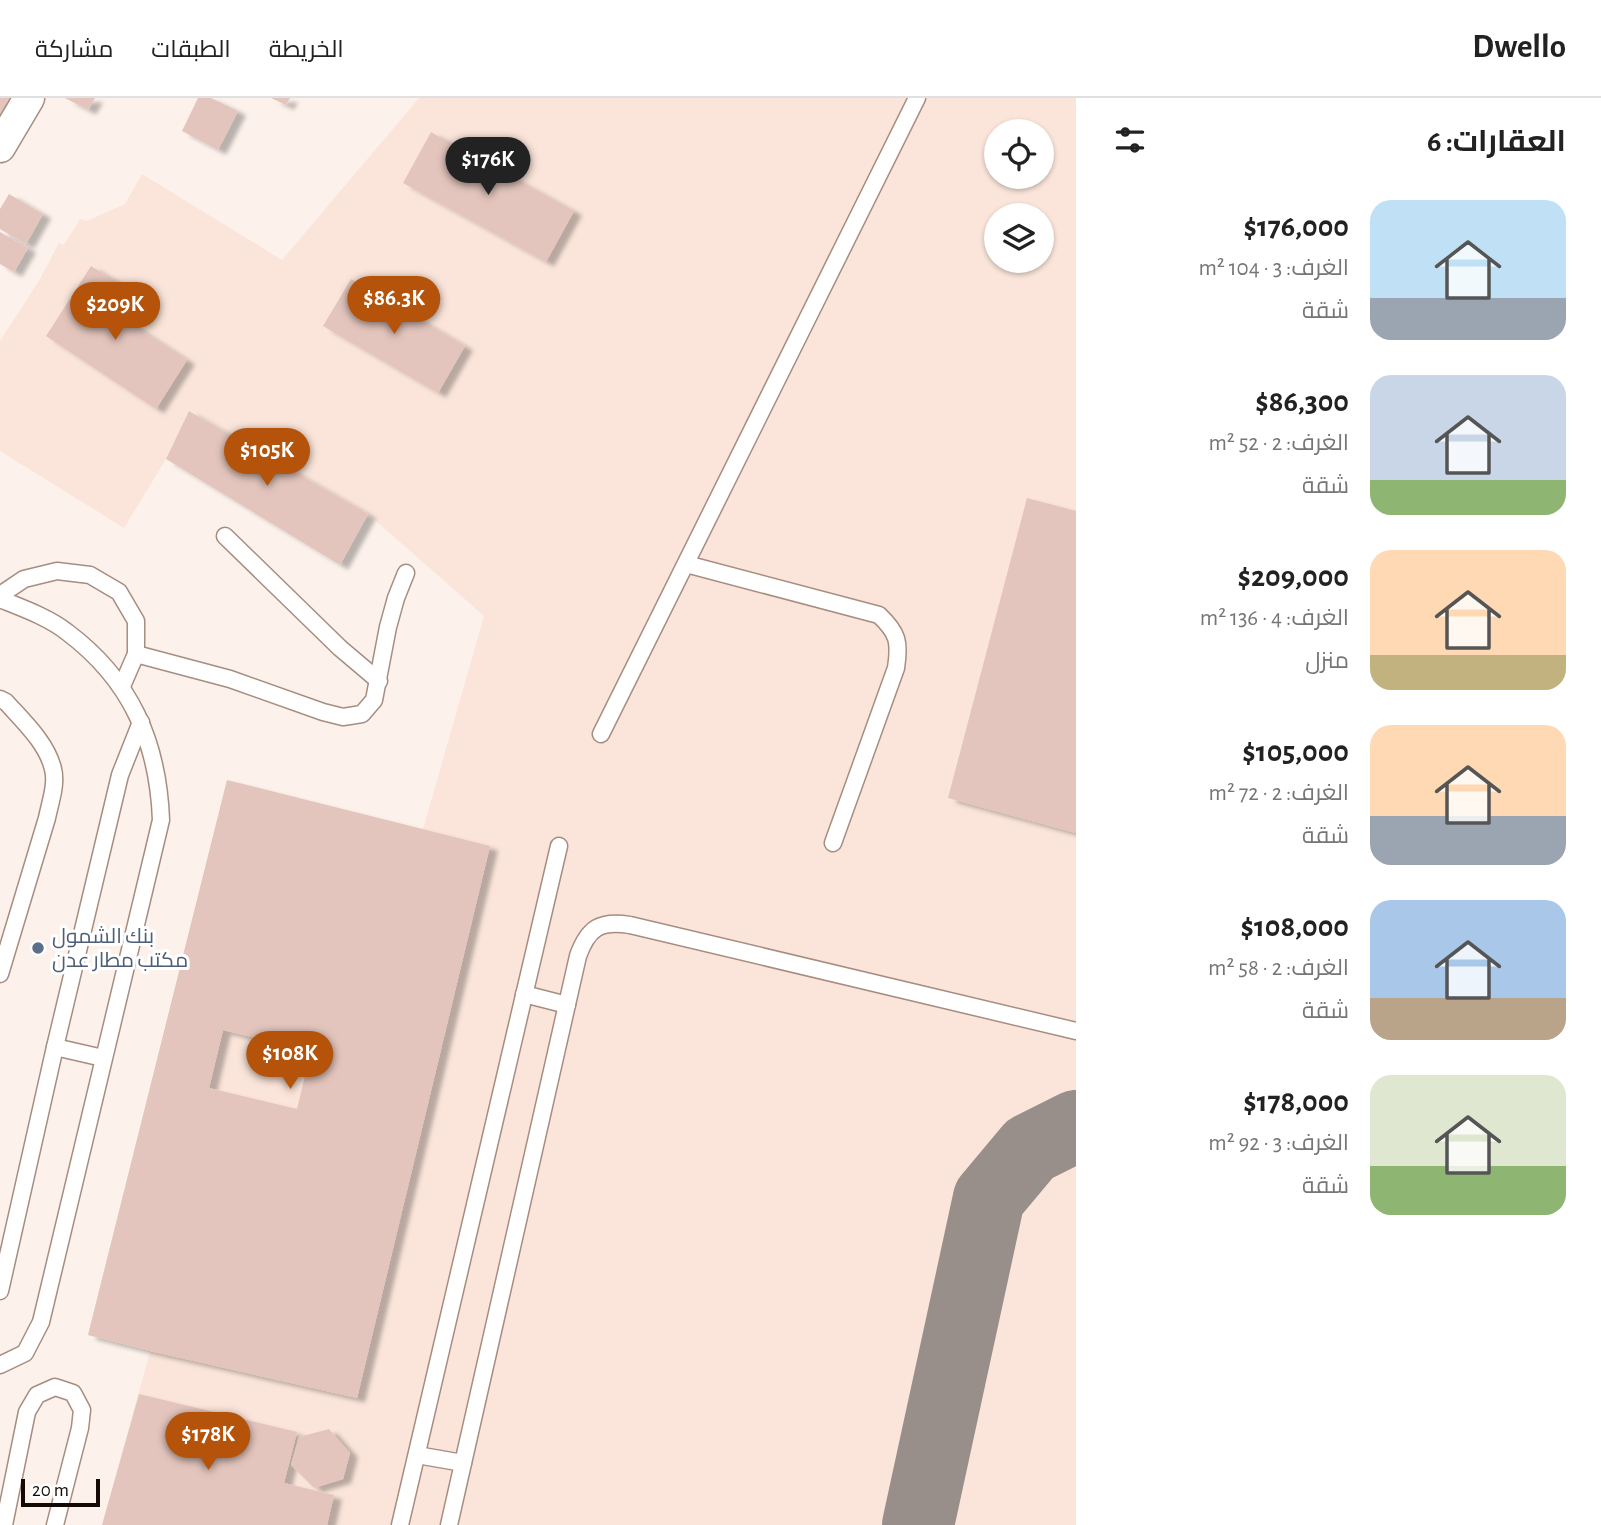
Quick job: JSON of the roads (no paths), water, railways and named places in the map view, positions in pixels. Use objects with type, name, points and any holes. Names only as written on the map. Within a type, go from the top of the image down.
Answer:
[{"type":"street","points":[[0,147],[29,98]]},
{"type":"lane","points":[[601,734],[917,98]]},
{"type":"lane","points":[[225,536],[340,648],[379,681]]},
{"type":"lane","points":[[686,564],[870,612],[879,615],[893,629],[899,648],[896,668],[833,843]]},
{"type":"lane","points":[[0,1365],[25,1353],[41,1322],[161,820],[160,785],[152,751],[141,722],[122,686],[66,631],[0,597],[24,579],[57,571],[90,575],[120,592],[136,621],[136,654],[122,686]]},
{"type":"lane","points":[[136,654],[230,680],[323,712],[342,717],[362,714],[374,700],[391,617],[405,573]]},
{"type":"lane","points":[[0,699],[36,736],[54,770],[53,792],[47,818],[0,974]]},
{"type":"lane","points":[[0,1291],[120,775],[141,722]]},
{"type":"lane","points":[[400,1525],[559,846]]},
{"type":"lane","points":[[449,1525],[567,1005],[584,940],[596,927],[613,922],[1076,1031]]},
{"type":"lane","points":[[524,994],[567,1005]]},
{"type":"lane","points":[[55,1047],[103,1058]]},
{"type":"lane","points":[[4,1525],[27,1412],[37,1395],[54,1387],[73,1393],[82,1410],[80,1428],[55,1525]]},
{"type":"lane","points":[[417,1455],[463,1463]]},
{"type":"place","name":"بنك الشمول مكتب مطار عدن","points":[[38,948]]}]
